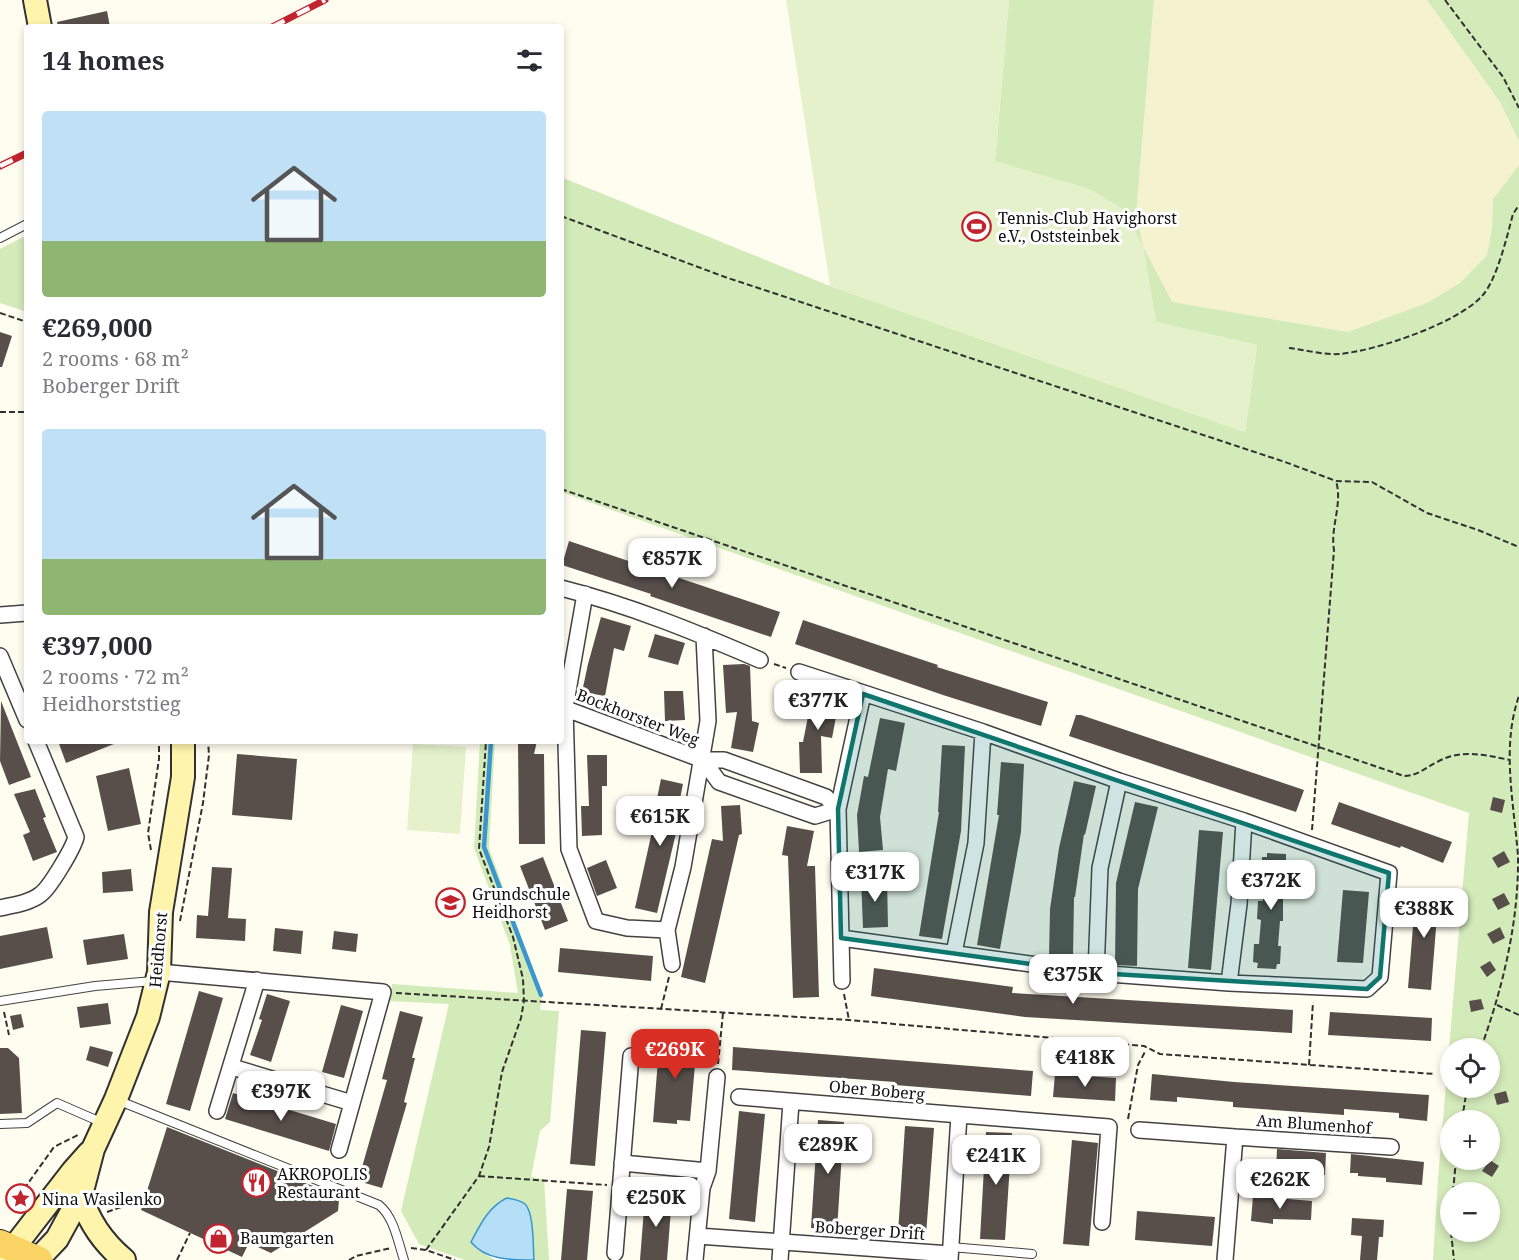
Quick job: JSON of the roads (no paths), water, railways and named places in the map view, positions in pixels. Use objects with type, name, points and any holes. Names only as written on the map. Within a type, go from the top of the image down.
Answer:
[{"type":"main road","points":[[6,1250],[38,1260]]},
{"type":"street","points":[[35,0],[39,24]]},
{"type":"street","points":[[564,589],[704,636],[760,660]]},
{"type":"street","points":[[564,703],[585,594]]},
{"type":"street","points":[[0,615],[24,614]]},
{"type":"street","points":[[672,964],[667,930],[683,867],[708,721],[704,636]]},
{"type":"street","points":[[0,656],[24,713]]},
{"type":"street","points":[[799,672],[983,732],[1389,873],[1380,977],[1367,989],[1229,983],[1096,973],[841,938]]},
{"type":"street","points":[[842,981],[838,809],[863,694]]},
{"type":"street","name":"Bockhorster Weg","points":[[564,708],[703,760],[724,760],[806,789],[826,797],[838,809],[815,816],[719,782],[703,760]]},
{"type":"street","points":[[564,732],[569,849],[596,921],[627,928],[667,930]]},
{"type":"street","points":[[954,953],[976,843],[983,732]]},
{"type":"street","points":[[0,908],[28,902],[42,894],[73,847],[76,837],[37,744]]},
{"type":"street","name":"Heidhorst","points":[[38,1260],[57,1239],[81,1195],[93,1149],[116,1099],[148,1017],[158,976],[161,912],[183,777],[183,744]]},
{"type":"street","points":[[1096,973],[1100,868],[1119,781]]},
{"type":"street","points":[[1229,983],[1239,904],[1244,821]]},
{"type":"street","points":[[158,976],[257,980],[383,992],[339,1150]]},
{"type":"street","points":[[217,1111],[257,980]]},
{"type":"street","points":[[615,1253],[631,1056]]},
{"type":"street","points":[[232,1067],[352,1103]]},
{"type":"street","points":[[695,1260],[702,1188],[708,1171],[717,1077]]},
{"type":"street","name":"Ober Boberg","points":[[739,1097],[1108,1127],[1102,1222]]},
{"type":"street","points":[[780,1260],[791,1102]]},
{"type":"street","points":[[950,1254],[959,1115]]},
{"type":"street","name":"Am Blumenhof","points":[[1139,1130],[1391,1147]]},
{"type":"street","name":"Am Blumenhof","points":[[1225,1260],[1235,1137]]},
{"type":"street","name":"Heidhorst","points":[[6,1250],[34,1224],[73,1171],[93,1149]]},
{"type":"street","points":[[622,1163],[708,1171]]},
{"type":"street","points":[[81,1195],[91,1221],[112,1249],[124,1260]]},
{"type":"street","name":"Boberger Drift","points":[[698,1236],[950,1254]]},
{"type":"lane","points":[[0,238],[24,226]]},
{"type":"lane","points":[[1,1000],[158,976]]},
{"type":"lane","points":[[116,1099],[379,1205],[385,1210],[391,1223],[404,1260]]},
{"type":"lane","points":[[0,1124],[27,1123],[57,1103],[105,1124]]},
{"type":"lane","points":[[950,1254],[1032,1254]]},
{"type":"water","points":[[507,1198],[521,1202],[528,1208],[532,1222],[534,1260],[491,1256],[471,1242],[490,1211]]},
{"type":"waterway","points":[[491,744],[484,847],[541,995]]},
{"type":"railway","points":[[278,24],[325,0]]},
{"type":"railway","points":[[0,166],[24,154]]},
{"type":"place","name":"Tennis-Club Havighorst e.V., Oststeinbek","points":[[977,227]]},
{"type":"place","name":"Grundschule Heidhorst","points":[[451,903]]},
{"type":"place","name":"AKROPOLIS Restaurant","points":[[256,1183]]},
{"type":"place","name":"Nina Wasilenko","points":[[21,1199]]},
{"type":"place","name":"Baumgarten","points":[[219,1238]]}]
